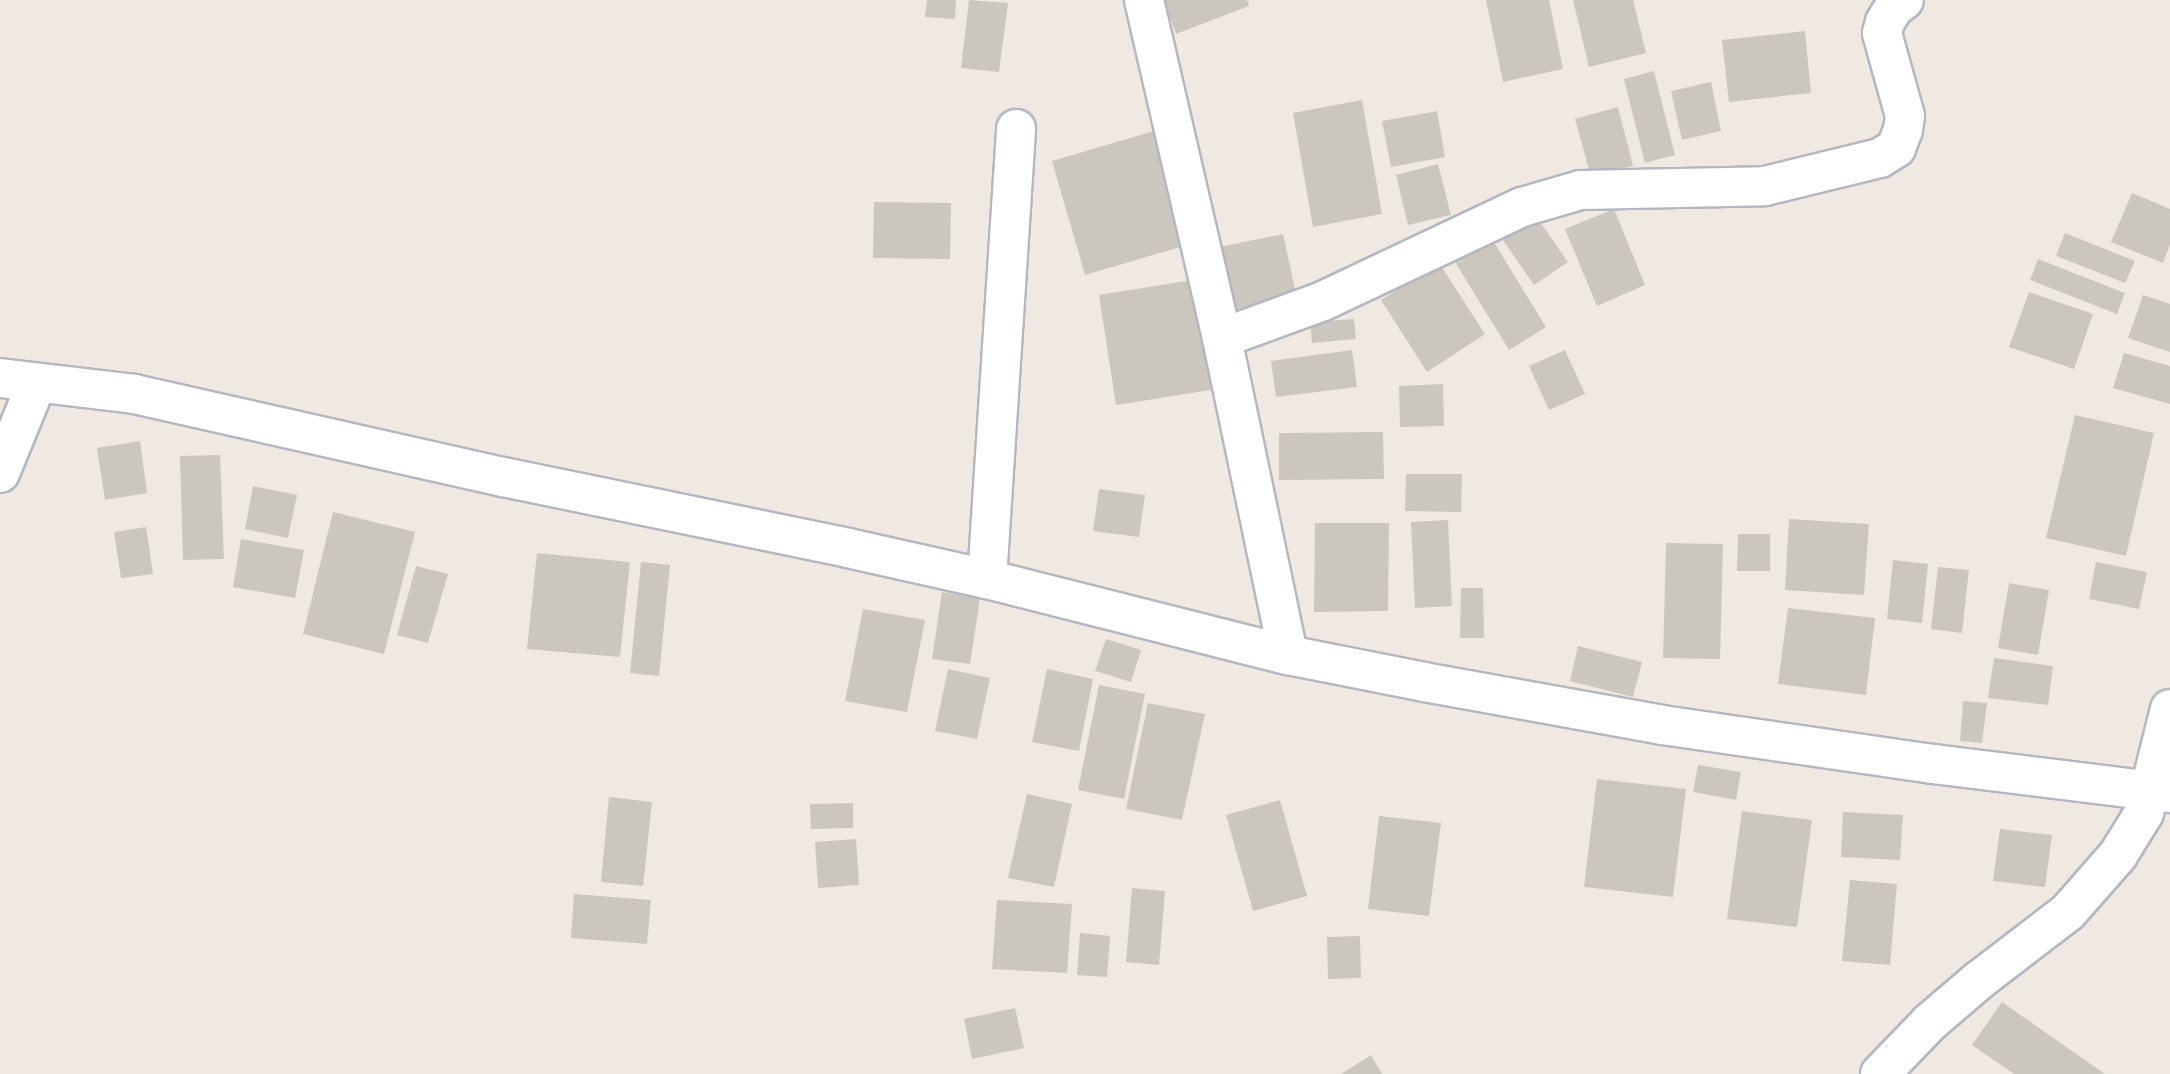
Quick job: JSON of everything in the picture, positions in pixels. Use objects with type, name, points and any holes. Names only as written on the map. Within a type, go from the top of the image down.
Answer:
[{"type":"street","points":[[1144,0],[1222,338],[1288,656]]},
{"type":"street","points":[[1222,338],[1323,301],[1522,207],[1581,190],[1765,186],[1880,158],[1896,148],[1903,130],[1905,116],[1882,33],[1889,15],[1904,0]]},
{"type":"street","points":[[987,579],[1016,129]]},
{"type":"street","points":[[0,473],[18,381],[134,394],[987,579],[1288,656],[1662,725],[1933,764],[2160,792]]},
{"type":"street","points":[[1880,1074],[1929,1023],[1978,981],[2068,912],[2118,855],[2160,792],[2170,709]]},
{"type":"building","points":[[927,0],[956,0],[955,19],[925,17]]},
{"type":"building","points":[[969,0],[1008,3],[999,72],[961,68]]},
{"type":"building","points":[[1164,0],[1247,0],[1249,6],[1176,34]]},
{"type":"building","points":[[1486,0],[1549,0],[1563,69],[1503,82]]},
{"type":"building","points":[[1573,0],[1633,0],[1646,53],[1589,67]]},
{"type":"building","points":[[1805,31],[1811,93],[1729,102],[1722,40]]},
{"type":"building","points":[[1654,71],[1675,155],[1645,163],[1624,79]]},
{"type":"building","points":[[1711,82],[1721,131],[1682,140],[1671,91]]},
{"type":"building","points":[[1362,100],[1382,214],[1313,227],[1293,113]]},
{"type":"building","points":[[1618,107],[1633,166],[1591,177],[1575,119]]},
{"type":"building","points":[[1437,111],[1445,157],[1391,167],[1382,121]]},
{"type":"building","points":[[1154,131],[1187,245],[1085,275],[1052,161]]},
{"type":"building","points":[[1438,164],[1451,215],[1408,225],[1396,175]]},
{"type":"building","points":[[2132,193],[2170,209],[2170,244],[2163,263],[2111,242]]},
{"type":"building","points":[[874,202],[951,203],[950,259],[873,258]]},
{"type":"building","points":[[1614,209],[1645,285],[1597,306],[1565,229]]},
{"type":"building","points":[[1536,216],[1568,262],[1534,285],[1503,240]]},
{"type":"building","points":[[2065,233],[2135,261],[2125,283],[2056,256]]},
{"type":"building","points":[[1283,234],[1298,303],[1234,317],[1219,247]]},
{"type":"building","points":[[1492,239],[1546,327],[1509,350],[1455,262]]},
{"type":"building","points":[[2038,259],[2125,293],[2117,314],[2030,280]]},
{"type":"building","points":[[1439,263],[1485,334],[1427,372],[1381,300]]},
{"type":"building","points":[[1193,280],[1211,390],[1116,405],[1099,295]]},
{"type":"building","points":[[2029,292],[2093,314],[2074,369],[2009,347]]},
{"type":"building","points":[[2143,295],[2170,304],[2170,352],[2128,338]]},
{"type":"building","points":[[1354,319],[1356,339],[1312,343],[1310,322]]},
{"type":"building","points":[[1352,350],[1357,387],[1276,397],[1271,361]]},
{"type":"building","points":[[1565,350],[1585,394],[1549,410],[1529,366]]},
{"type":"building","points":[[2124,353],[2170,366],[2170,404],[2113,388]]},
{"type":"building","points":[[1443,384],[1444,426],[1400,427],[1399,386]]},
{"type":"building","points":[[2075,415],[2154,433],[2126,556],[2046,538]]},
{"type":"building","points":[[1383,432],[1384,479],[1279,480],[1279,433]]},
{"type":"building","points":[[140,441],[147,493],[105,500],[97,448]]},
{"type":"building","points":[[220,455],[224,559],[183,560],[180,456]]},
{"type":"building","points":[[1406,474],[1462,474],[1461,512],[1405,511]]},
{"type":"building","points":[[253,486],[297,495],[288,538],[245,529]]},
{"type":"building","points":[[1099,489],[1145,495],[1139,537],[1093,531]]},
{"type":"building","points":[[333,512],[415,532],[384,654],[303,634]]},
{"type":"building","points":[[1789,519],[1869,524],[1864,595],[1785,590]]},
{"type":"building","points":[[1448,520],[1452,606],[1415,608],[1411,522]]},
{"type":"building","points":[[1315,523],[1389,523],[1388,611],[1314,612]]},
{"type":"building","points":[[146,527],[153,574],[121,578],[114,532]]},
{"type":"building","points":[[1738,534],[1770,534],[1770,571],[1737,571]]},
{"type":"building","points":[[241,539],[304,550],[295,598],[233,587]]},
{"type":"building","points":[[1666,543],[1723,544],[1720,659],[1663,658]]},
{"type":"building","points":[[537,553],[630,562],[620,657],[527,649]]},
{"type":"building","points":[[1893,560],[1928,564],[1922,623],[1887,619]]},
{"type":"building","points":[[641,562],[670,565],[659,676],[630,673]]},
{"type":"building","points":[[2096,562],[2147,572],[2139,609],[2089,599]]},
{"type":"building","points":[[416,566],[448,574],[428,643],[397,635]]},
{"type":"building","points":[[1938,567],[1969,570],[1962,633],[1931,629]]},
{"type":"building","points":[[2009,583],[2049,590],[2038,655],[1998,648]]},
{"type":"building","points":[[1461,588],[1483,588],[1484,638],[1460,638]]},
{"type":"building","points":[[942,592],[980,598],[970,664],[932,659]]},
{"type":"building","points":[[1788,608],[1875,618],[1866,695],[1778,684]]},
{"type":"building","points":[[863,609],[925,620],[907,712],[845,701]]},
{"type":"building","points":[[1106,639],[1141,650],[1131,682],[1095,671]]},
{"type":"building","points":[[1578,646],[1642,662],[1633,697],[1570,681]]},
{"type":"building","points":[[1994,658],[2053,666],[2048,705],[1988,698]]},
{"type":"building","points":[[948,669],[990,678],[977,739],[935,731]]},
{"type":"building","points":[[1047,669],[1093,679],[1079,751],[1032,742]]},
{"type":"building","points":[[1099,685],[1145,694],[1124,799],[1078,790]]},
{"type":"building","points":[[1963,701],[1987,703],[1982,743],[1960,741]]},
{"type":"building","points":[[1148,703],[1205,714],[1182,820],[1126,809]]},
{"type":"building","points":[[1698,765],[1741,772],[1736,800],[1693,792]]},
{"type":"building","points":[[1597,779],[1686,789],[1673,897],[1584,887]]},
{"type":"building","points":[[1027,794],[1072,804],[1054,887],[1008,878]]},
{"type":"building","points":[[609,797],[652,802],[643,886],[601,882]]},
{"type":"building","points":[[1280,800],[1307,896],[1253,911],[1226,815]]},
{"type":"building","points":[[853,803],[853,828],[811,829],[810,804]]},
{"type":"building","points":[[1742,811],[1812,820],[1797,927],[1727,919]]},
{"type":"building","points":[[1843,812],[1903,815],[1900,860],[1841,857]]},
{"type":"building","points":[[1379,816],[1441,823],[1429,916],[1368,909]]},
{"type":"building","points":[[2000,829],[2052,835],[2045,887],[1993,881]]},
{"type":"building","points":[[856,839],[859,885],[818,888],[815,842]]},
{"type":"building","points":[[1850,880],[1897,884],[1890,965],[1842,961]]},
{"type":"building","points":[[1132,888],[1165,891],[1159,965],[1126,962]]},
{"type":"building","points":[[574,894],[651,900],[647,944],[571,938]]},
{"type":"building","points":[[997,900],[1072,904],[1067,973],[992,969]]},
{"type":"building","points":[[1080,933],[1110,936],[1107,977],[1077,975]]},
{"type":"building","points":[[1360,936],[1361,978],[1328,979],[1327,937]]},
{"type":"building","points":[[2002,1002],[2105,1074],[2014,1074],[1972,1045]]},
{"type":"building","points":[[1015,1008],[1024,1048],[972,1059],[964,1019]]},
{"type":"building","points":[[1371,1055],[1382,1074],[1341,1074]]}]
